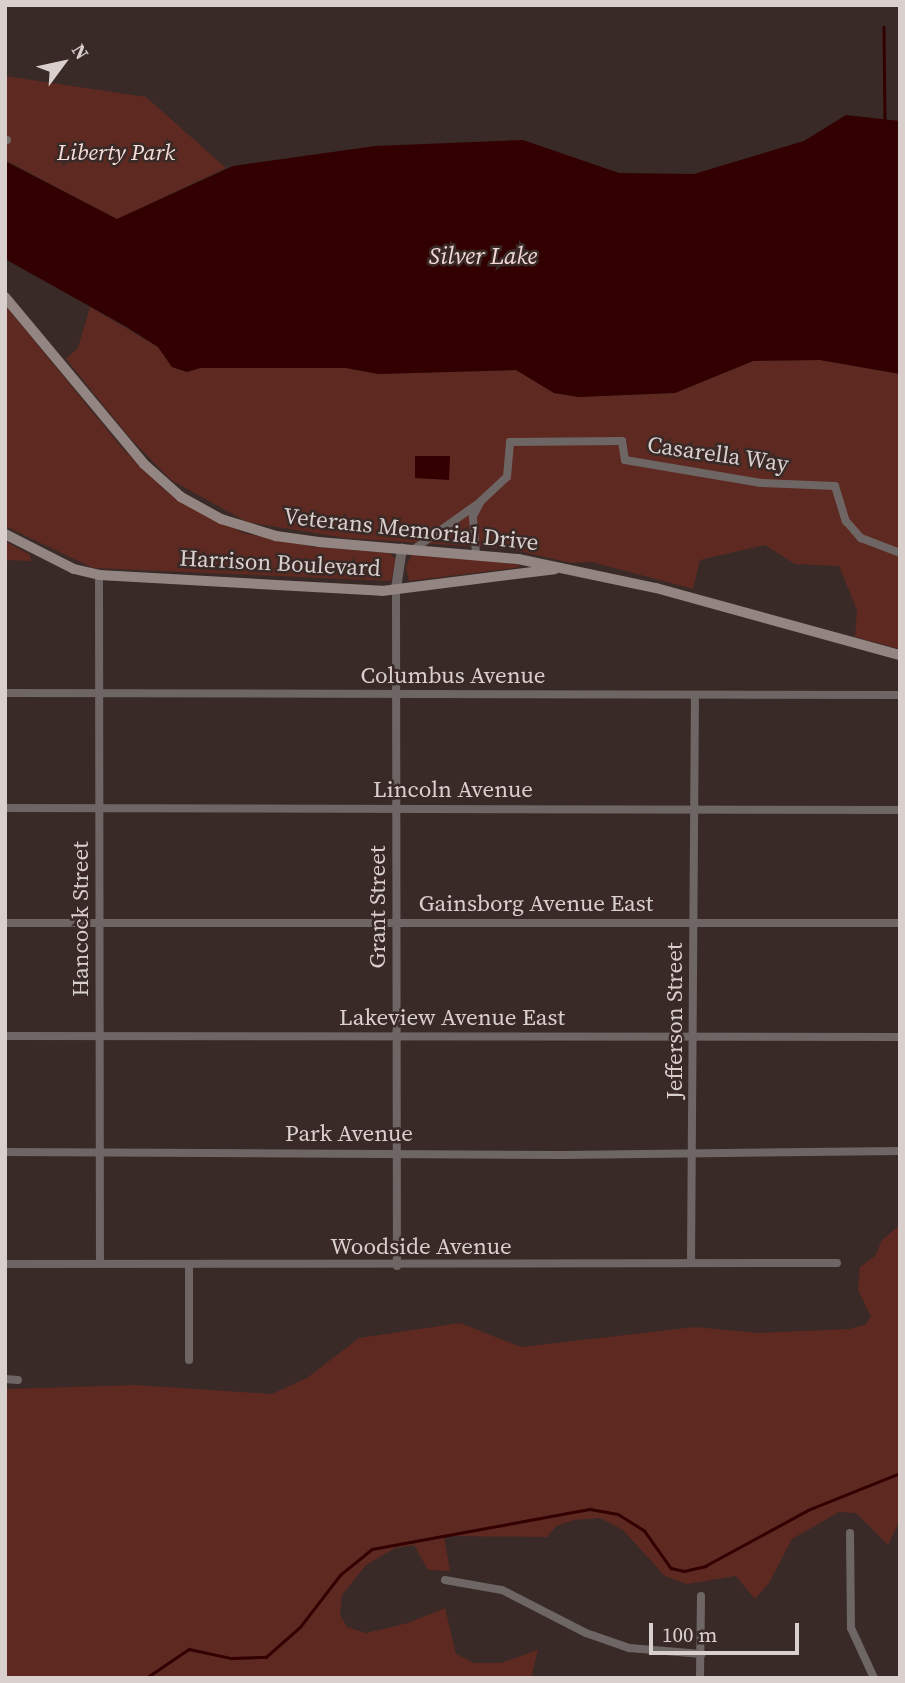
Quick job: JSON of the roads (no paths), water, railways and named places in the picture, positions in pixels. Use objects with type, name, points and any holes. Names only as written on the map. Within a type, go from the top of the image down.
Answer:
[{"type":"main road","name":"Veterans Memorial Drive","points":[[5,297],[122,439],[181,497],[222,519],[276,536],[476,553],[561,568],[656,588],[900,655]]},
{"type":"main road","name":"Harrison Boulevard","points":[[5,534],[74,569],[99,575],[396,589],[561,568]]},
{"type":"street","name":"Casarella Way","points":[[481,501],[507,477],[510,442],[622,441],[625,460],[761,483],[835,486],[846,522],[861,538],[900,553]]},
{"type":"street","points":[[408,548],[481,501]]},
{"type":"street","points":[[476,553],[471,526],[481,501]]},
{"type":"street","name":"Grant Street","points":[[397,1266],[396,589],[408,548]]},
{"type":"street","name":"Hancock Street","points":[[99,575],[100,1263]]},
{"type":"street","name":"Columbus Avenue","points":[[5,693],[900,695]]},
{"type":"street","name":"Jefferson Street","points":[[691,1263],[695,695]]},
{"type":"street","name":"Lincoln Avenue","points":[[5,808],[900,810]]},
{"type":"street","name":"Gainsborg Avenue East","points":[[5,923],[900,923]]},
{"type":"street","name":"Lakeview Avenue East","points":[[5,1036],[397,1038],[694,1034],[900,1037]]},
{"type":"street","name":"Park Avenue","points":[[5,1152],[900,1151]]},
{"type":"street","name":"Woodside Avenue","points":[[5,1264],[397,1266],[837,1263]]},
{"type":"street","points":[[188,1360],[189,1265]]},
{"type":"street","points":[[5,1379],[18,1380]]},
{"type":"street","points":[[850,1533],[850,1628],[874,1678]]},
{"type":"street","points":[[445,1580],[502,1590],[586,1633],[629,1648],[702,1654]]},
{"type":"street","points":[[700,1678],[701,1596]]},
{"type":"water","name":"Silver Lake","points":[[846,115],[900,121],[900,374],[820,360],[753,361],[675,393],[578,397],[554,393],[516,370],[378,374],[346,368],[200,368],[187,372],[172,367],[158,347],[125,326],[5,259],[5,161],[117,219],[233,166],[375,146],[523,140],[619,173],[694,174],[804,141]]},
{"type":"water","points":[[415,456],[450,456],[449,480],[415,478]]},
{"type":"waterway","points":[[884,27],[885,119]]},
{"type":"waterway","points":[[146,1678],[189,1649],[231,1658],[266,1657],[300,1627],[340,1575],[372,1549],[590,1509],[618,1514],[644,1530],[671,1568],[684,1571],[705,1566],[808,1510],[900,1473]]},
{"type":"park label","name":"Liberty Park","points":[[116,152]]}]
